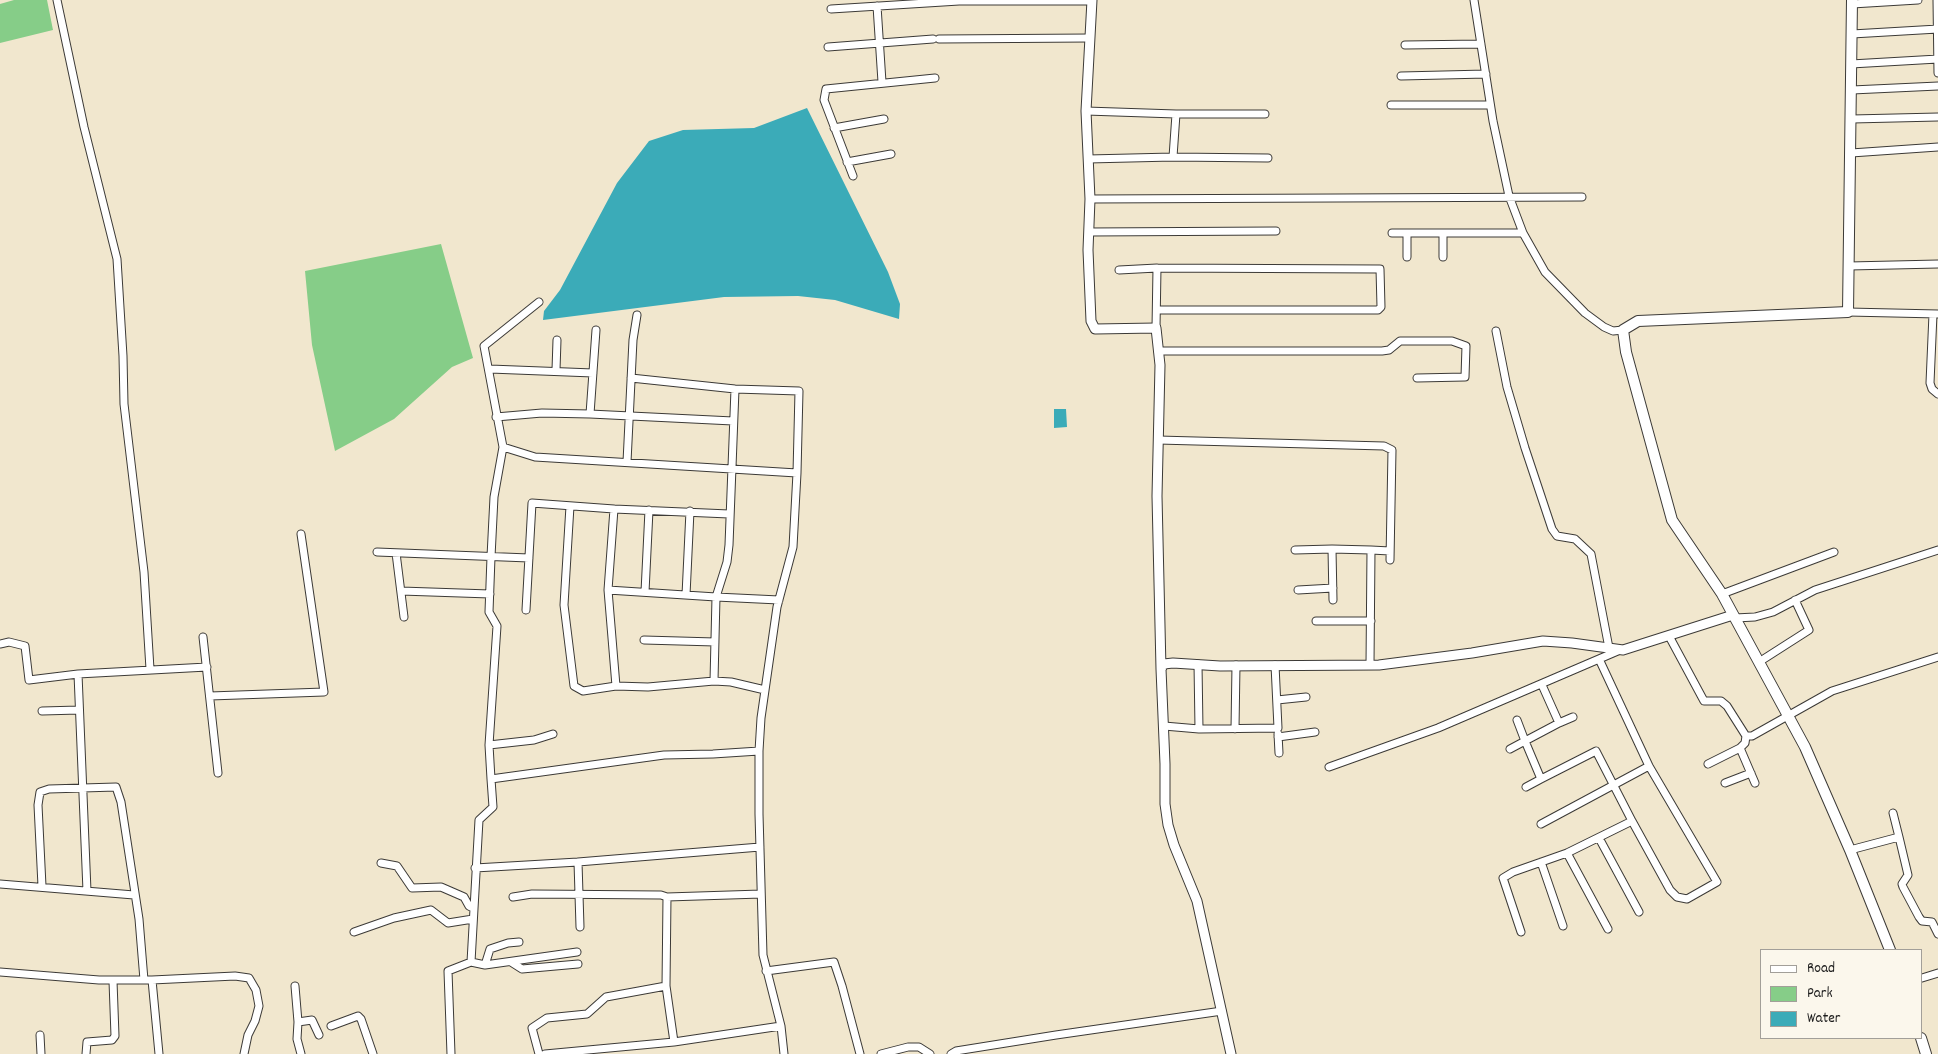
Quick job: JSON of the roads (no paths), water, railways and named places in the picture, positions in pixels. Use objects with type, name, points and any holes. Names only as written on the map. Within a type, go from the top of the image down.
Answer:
[{"type":"main road","points":[[1852,2],[1852,119],[1848,312],[1638,321],[1623,330],[1626,352],[1672,520],[1722,594],[1805,747],[1850,850],[1890,949]]},
{"type":"main road","points":[[1921,1039],[1926,1054]]},
{"type":"street","points":[[57,0],[84,127],[117,259],[124,356],[124,404],[144,572],[150,670]]},
{"type":"street","points":[[831,9],[956,1],[1092,0],[1086,112],[1090,199],[1090,320],[1095,329],[1156,328]]},
{"type":"street","points":[[1474,0],[1490,105],[1508,196],[1523,233],[1545,272],[1585,313],[1604,327],[1613,331],[1623,330]]},
{"type":"street","points":[[1852,2],[1918,0]]},
{"type":"street","points":[[1937,0],[1938,73]]},
{"type":"street","points":[[877,6],[882,82]]},
{"type":"street","points":[[1852,34],[1938,29]]},
{"type":"street","points":[[828,46],[936,39],[1090,38]]},
{"type":"street","points":[[1405,45],[1481,44]]},
{"type":"street","points":[[1851,64],[1938,59]]},
{"type":"street","points":[[1402,76],[1486,74]]},
{"type":"street","points":[[853,176],[824,100],[826,89],[934,78]]},
{"type":"street","points":[[1852,90],[1938,86]]},
{"type":"street","points":[[1391,105],[1490,105]]},
{"type":"street","points":[[1086,112],[1265,114]]},
{"type":"street","points":[[1173,157],[1176,114]]},
{"type":"street","points":[[1852,119],[1938,116]]},
{"type":"street","points":[[834,128],[884,119]]},
{"type":"street","points":[[1851,153],[1938,147]]},
{"type":"street","points":[[847,162],[891,154]]},
{"type":"street","points":[[1088,159],[1173,157],[1268,158]]},
{"type":"street","points":[[1090,199],[1582,197]]},
{"type":"street","points":[[1089,232],[1276,231]]},
{"type":"street","points":[[1392,233],[1523,233]]},
{"type":"street","points":[[1407,233],[1407,257]]},
{"type":"street","points":[[1443,233],[1443,257]]},
{"type":"street","points":[[1849,266],[1938,264]]},
{"type":"street","points":[[1119,270],[1157,268],[1379,268],[1381,308],[1378,310],[1157,310]]},
{"type":"street","points":[[1157,268],[1157,496],[1165,804],[1168,825],[1197,901],[1231,1054]]},
{"type":"street","points":[[471,962],[479,820],[493,807],[489,744],[497,626],[490,612],[490,594],[494,497],[503,447],[496,417],[490,369],[484,346],[540,302]]},
{"type":"street","points":[[1848,312],[1935,314],[1930,383],[1932,390],[1938,394]]},
{"type":"street","points":[[627,462],[636,315]]},
{"type":"street","points":[[590,414],[596,330]]},
{"type":"street","points":[[1496,331],[1507,387],[1552,529],[1557,536],[1575,539],[1590,554],[1609,648]]},
{"type":"street","points":[[556,370],[557,340]]},
{"type":"street","points":[[1158,351],[1382,351],[1389,350],[1400,341],[1452,341],[1466,346],[1465,376],[1417,378]]},
{"type":"street","points":[[490,369],[556,370],[593,373]]},
{"type":"street","points":[[631,378],[735,389],[799,391],[798,472],[792,547],[779,600],[765,690],[759,750],[763,955],[781,1026],[784,1054]]},
{"type":"street","points":[[714,681],[716,597],[727,562],[735,389]]},
{"type":"street","points":[[496,417],[542,413],[733,421]]},
{"type":"street","points":[[1158,440],[1384,446],[1392,450],[1390,560]]},
{"type":"street","points":[[503,447],[535,456],[798,472]]},
{"type":"street","points":[[526,610],[532,503],[729,514]]},
{"type":"street","points":[[570,506],[564,605],[574,686],[583,691],[616,686],[648,687],[714,681],[731,682],[765,690]]},
{"type":"street","points":[[614,509],[608,590],[616,686]]},
{"type":"street","points":[[645,592],[649,510]]},
{"type":"street","points":[[686,595],[690,511]]},
{"type":"street","points":[[210,696],[324,692],[301,534]]},
{"type":"street","points":[[1332,549],[1333,600]]},
{"type":"street","points":[[1295,550],[1390,550]]},
{"type":"street","points":[[1370,665],[1371,550]]},
{"type":"street","points":[[1329,767],[1438,728],[1620,650],[1734,617],[1755,617],[1816,590],[1938,550]]},
{"type":"street","points":[[377,552],[530,558]]},
{"type":"street","points":[[396,552],[404,617]]},
{"type":"street","points":[[1722,594],[1834,552]]},
{"type":"street","points":[[1298,590],[1333,588]]},
{"type":"street","points":[[608,590],[779,600]]},
{"type":"street","points":[[401,591],[490,594]]},
{"type":"street","points":[[1759,662],[1809,630],[1795,600]]},
{"type":"street","points":[[1316,621],[1371,621]]},
{"type":"street","points":[[1669,636],[1704,700],[1721,701],[1727,706],[1746,736],[1740,748],[1708,764]]},
{"type":"street","points":[[203,637],[218,773]]},
{"type":"street","points":[[644,640],[715,642]]},
{"type":"street","points":[[1161,669],[1164,664],[1173,663],[1370,665],[1472,653],[1543,641],[1620,650]]},
{"type":"street","points":[[0,644],[9,642],[25,646],[29,680],[78,674],[207,667]]},
{"type":"street","points":[[1746,736],[1752,736],[1832,691],[1938,657]]},
{"type":"street","points":[[1526,787],[1596,751],[1670,890],[1677,897],[1687,899],[1718,882],[1649,766],[1599,659]]},
{"type":"street","points":[[1198,664],[1199,729]]},
{"type":"street","points":[[1235,729],[1236,665]]},
{"type":"street","points":[[1275,665],[1278,753]]},
{"type":"street","points":[[78,674],[87,891]]},
{"type":"street","points":[[1542,685],[1559,723]]},
{"type":"street","points":[[1277,700],[1306,697]]},
{"type":"street","points":[[42,711],[79,710]]},
{"type":"street","points":[[1510,749],[1573,717]]},
{"type":"street","points":[[1517,720],[1541,779]]},
{"type":"street","points":[[1164,726],[1199,729],[1278,728]]},
{"type":"street","points":[[1278,737],[1315,732]]},
{"type":"street","points":[[489,744],[534,740],[553,734]]},
{"type":"street","points":[[1740,748],[1755,783]]},
{"type":"street","points":[[491,779],[664,755],[712,754],[759,750]]},
{"type":"street","points":[[1540,824],[1649,766]]},
{"type":"street","points":[[1725,783],[1751,773]]},
{"type":"street","points":[[42,886],[38,806],[40,792],[49,789],[116,787],[121,802],[139,919],[144,980]]},
{"type":"street","points":[[1893,813],[1908,875],[1902,884],[1903,887],[1918,917],[1922,921],[1928,920],[1932,922],[1938,934]]},
{"type":"street","points":[[1521,932],[1503,878],[1513,872],[1567,853],[1632,821]]},
{"type":"street","points":[[1850,850],[1899,837]]},
{"type":"street","points":[[1599,838],[1639,912]]},
{"type":"street","points":[[475,868],[578,862],[760,847]]},
{"type":"street","points":[[1567,853],[1608,928]]},
{"type":"street","points":[[578,862],[580,927]]},
{"type":"street","points":[[1541,862],[1563,926]]},
{"type":"street","points":[[381,863],[397,866],[412,888],[441,886],[464,897],[469,906],[473,908]]},
{"type":"street","points":[[0,884],[134,895]]},
{"type":"street","points":[[513,897],[532,894],[661,895],[667,897],[761,894]]},
{"type":"street","points":[[667,897],[666,986],[674,1042]]},
{"type":"street","points":[[354,932],[394,918],[431,910],[448,923],[473,919]]},
{"type":"street","points":[[485,965],[490,950],[508,943],[519,942]]},
{"type":"street","points":[[452,1054],[448,971],[471,962],[485,965],[577,952]]},
{"type":"street","points":[[511,962],[522,969],[578,964]]},
{"type":"street","points":[[766,971],[834,962],[860,1054]]},
{"type":"street","points":[[0,972],[113,980],[235,976],[249,978],[256,990],[259,1006],[255,1021],[248,1035],[244,1054]]},
{"type":"street","points":[[1923,978],[1938,973]]},
{"type":"street","points":[[86,1054],[87,1042],[112,1040],[116,1036],[113,980]]},
{"type":"street","points":[[152,980],[159,1054]]},
{"type":"street","points":[[295,986],[298,1040],[301,1054]]},
{"type":"street","points":[[539,1054],[532,1028],[547,1018],[587,1014],[606,997],[666,986]]},
{"type":"street","points":[[951,1054],[956,1051],[1056,1035],[1222,1011]]},
{"type":"street","points":[[330,1026],[358,1016],[361,1019],[373,1054]]},
{"type":"street","points":[[298,1022],[312,1020],[319,1035]]},
{"type":"street","points":[[545,1054],[674,1042],[781,1026]]},
{"type":"street","points":[[40,1035],[42,1054]]},
{"type":"street","points":[[880,1054],[919,1047],[930,1054]]},
{"type":"water","points":[[807,108],[888,272],[900,304],[899,319],[835,300],[798,296],[724,297],[543,320],[544,311],[560,290],[617,183],[649,141],[683,130],[754,128]]},
{"type":"water","points":[[1054,409],[1066,409],[1067,427],[1054,428]]}]
